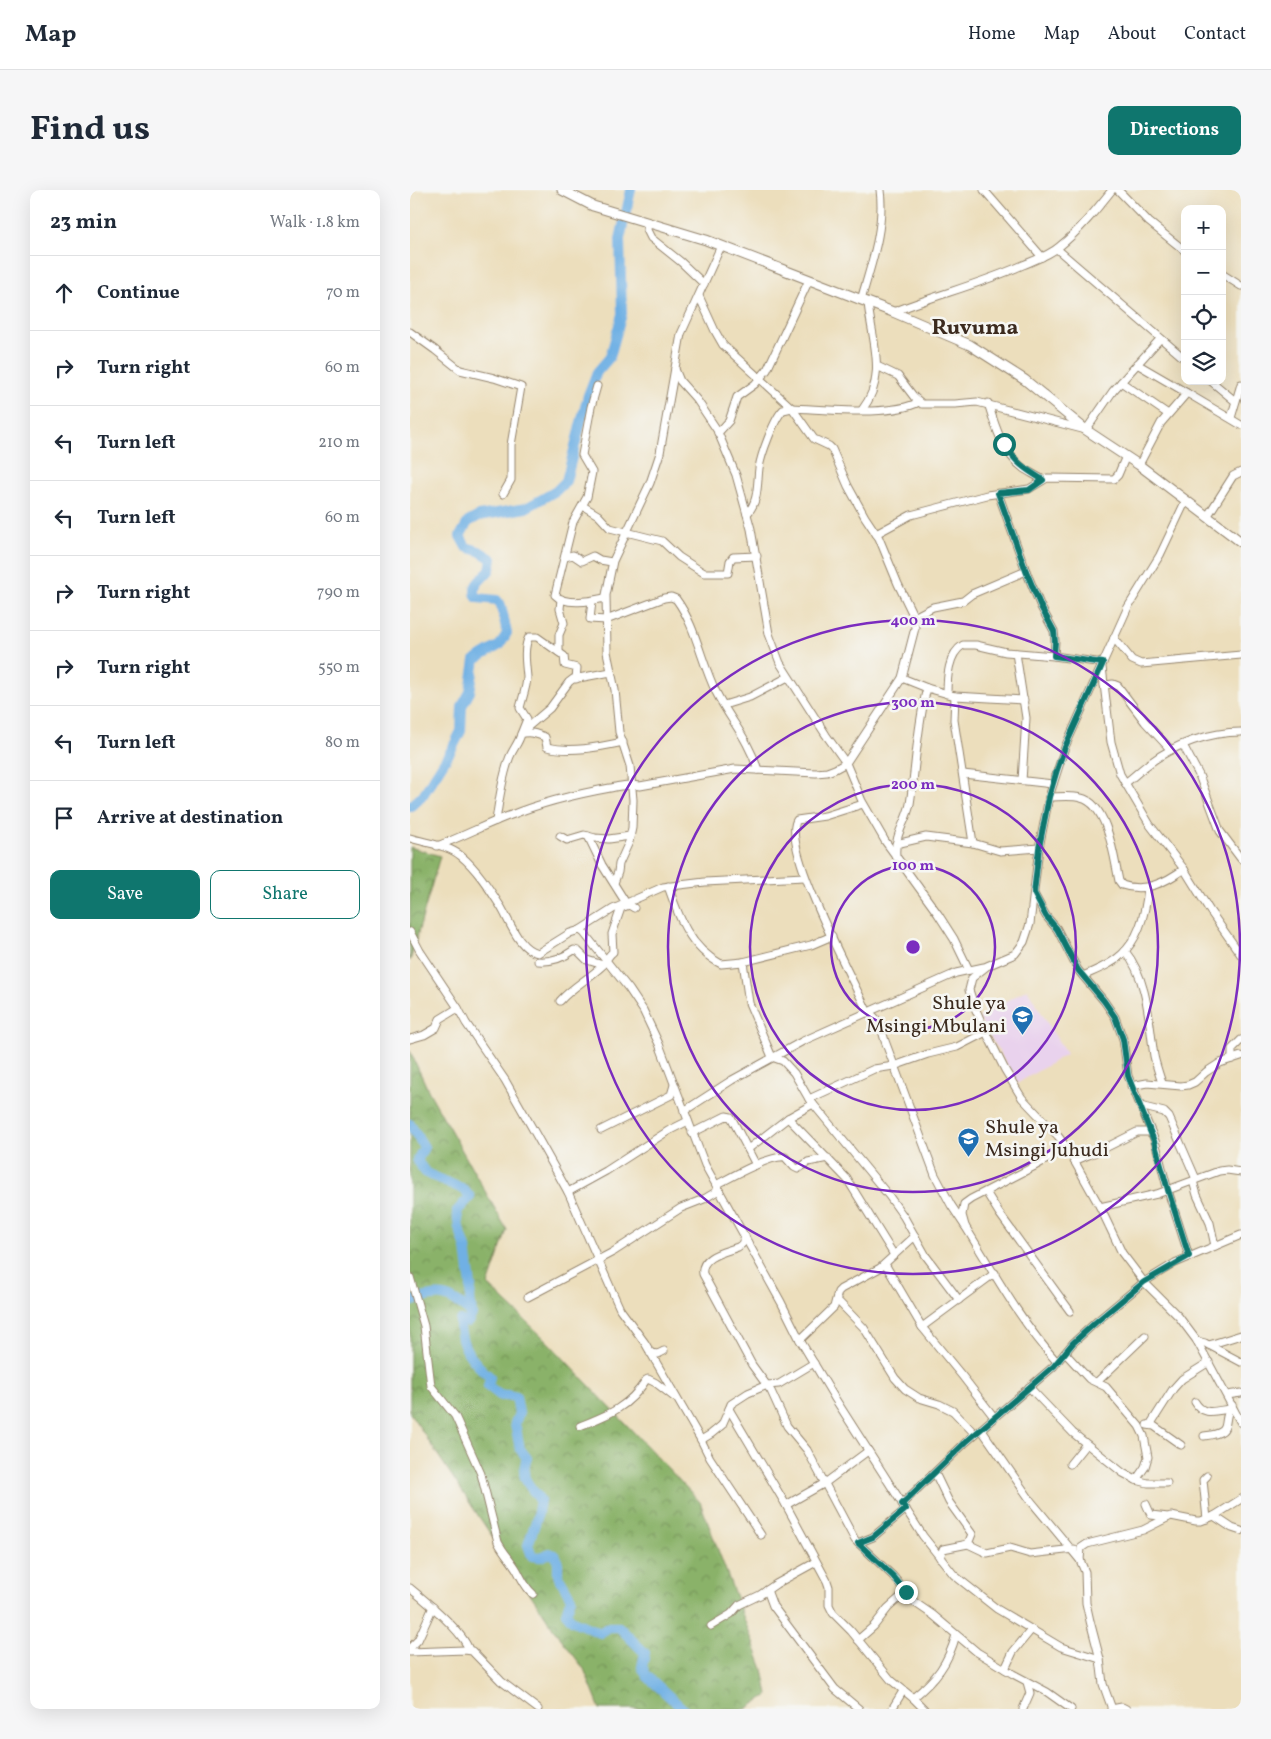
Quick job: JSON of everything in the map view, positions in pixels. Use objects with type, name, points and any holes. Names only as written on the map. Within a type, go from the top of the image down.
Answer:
[{"type":"street","points":[[562,190],[593,206],[721,246],[893,312],[970,345],[1025,380],[1086,430],[1139,465],[1241,542]]},
{"type":"street","points":[[862,410],[874,390],[877,366],[864,301],[880,227],[882,202],[880,190]]},
{"type":"street","points":[[984,190],[1042,258]]},
{"type":"street","points":[[893,312],[934,296],[992,279],[1042,258],[1057,249],[1094,213],[1112,190]]},
{"type":"street","points":[[1118,190],[1149,222],[1181,247]]},
{"type":"street","points":[[648,223],[647,230],[651,238],[681,262],[704,284]]},
{"type":"street","points":[[614,883],[630,836],[633,814],[630,766],[619,732],[607,652],[605,598],[612,562],[650,483],[660,453],[681,334],[721,246]]},
{"type":"street","points":[[1057,249],[1181,357]]},
{"type":"street","points":[[1226,277],[1241,286]]},
{"type":"street","points":[[718,433],[729,421],[737,397],[760,379],[774,356],[809,280]]},
{"type":"street","points":[[436,846],[496,821],[556,801],[602,789],[632,784],[640,786],[723,770],[816,773],[835,770],[846,763],[902,678],[915,628],[914,617],[876,534],[848,486],[832,449],[814,439],[792,408],[723,345],[699,296]]},
{"type":"street","points":[[410,332],[460,370],[521,387],[511,445],[511,480],[503,494]]},
{"type":"street","points":[[1086,430],[1121,382],[1160,339]]},
{"type":"street","points":[[1137,364],[1241,425]]},
{"type":"street","points":[[877,366],[898,376],[919,402]]},
{"type":"street","points":[[675,368],[680,381],[697,400],[718,433],[736,476],[757,556],[770,634],[776,654],[788,677],[846,763],[863,804],[897,859],[938,914],[970,970]]},
{"type":"street","points":[[1121,382],[1168,414]]},
{"type":"street","points":[[1231,418],[1241,384]]},
{"type":"street","points":[[1216,385],[1235,402]]},
{"type":"street","points":[[597,386],[582,455],[592,472],[587,497],[583,506],[578,510],[573,522],[554,594],[562,599],[592,601],[605,598]]},
{"type":"street","points":[[1139,465],[1156,430],[1187,393]]},
{"type":"street","points":[[747,514],[754,504],[764,450],[775,423],[781,411],[792,408],[862,410],[904,408],[919,402],[932,405],[977,402],[988,403],[1086,430]]},
{"type":"street","points":[[988,403],[996,431],[1015,460],[1022,468],[1043,480]]},
{"type":"street","points":[[876,534],[911,515],[998,493],[1029,490],[1043,480],[1053,478],[1114,479],[1118,475],[1126,456]]},
{"type":"street","points":[[1207,518],[1233,476],[1241,472]]},
{"type":"street","points":[[998,493],[1026,571],[1041,607],[1054,631],[1054,656]]},
{"type":"street","points":[[684,1111],[732,1080],[803,1040],[956,973],[987,966],[1009,957],[1020,949],[1029,931],[1039,848],[1049,797],[1065,747],[1128,607],[1160,556],[1186,500]]},
{"type":"street","points":[[583,506],[598,515],[610,528],[659,539],[666,543],[679,557],[704,573],[728,573],[730,561],[734,558],[757,556]]},
{"type":"street","points":[[565,557],[573,555],[582,561],[593,556],[600,560],[612,562]]},
{"type":"street","points":[[914,617],[933,607],[963,600],[972,594],[1026,571]]},
{"type":"street","points":[[592,601],[590,619],[606,620],[664,598],[676,599],[693,630],[710,678],[724,705],[744,736],[758,770]]},
{"type":"street","points":[[559,652],[559,634],[564,623],[560,609],[562,599]]},
{"type":"street","points":[[496,821],[501,784],[510,756],[527,719],[520,708],[527,678],[525,668],[529,637],[537,637],[564,656],[565,665],[577,668],[576,679]]},
{"type":"street","points":[[1114,638],[1132,660],[1141,664],[1241,654]]},
{"type":"street","points":[[946,694],[948,670],[956,650],[962,645],[976,645],[991,650],[1054,656],[1102,665]]},
{"type":"street","points":[[1016,653],[1024,700],[1026,732],[1022,781]]},
{"type":"street","points":[[1102,665],[1110,742],[1120,774],[1150,825],[1184,869],[1210,911],[1241,955]]},
{"type":"street","points":[[521,734],[550,708],[558,699],[564,686],[569,682],[611,672]]},
{"type":"street","points":[[724,705],[750,697],[788,677]]},
{"type":"street","points":[[902,678],[955,696],[1024,700]]},
{"type":"street","points":[[1104,685],[1113,684],[1118,686],[1145,722],[1171,750]]},
{"type":"street","points":[[897,859],[896,844],[899,830],[910,804],[919,726],[927,688]]},
{"type":"street","points":[[955,696],[954,720],[973,843]]},
{"type":"street","points":[[521,734],[526,732],[545,737],[547,747],[559,749],[593,747],[623,742]]},
{"type":"street","points":[[1125,783],[1150,763],[1171,750],[1210,736],[1228,732],[1241,732]]},
{"type":"street","points":[[1183,745],[1199,775],[1220,831],[1241,859]]},
{"type":"street","points":[[963,774],[1053,784]]},
{"type":"street","points":[[1049,797],[1081,798],[1091,803],[1099,813],[1110,836],[1119,881],[1122,885],[1148,887],[1158,885],[1184,869]]},
{"type":"street","points":[[863,804],[825,816],[799,819],[795,822],[796,843],[804,877],[868,1012],[878,1020],[884,1041],[935,1175],[951,1205],[1020,1317],[1038,1342],[1057,1362]]},
{"type":"street","points":[[560,836],[566,840],[584,835],[609,839],[630,836]]},
{"type":"street","points":[[588,836],[602,865],[626,903]]},
{"type":"street","points":[[896,844],[926,837],[973,843],[1000,851],[1039,848]]},
{"type":"street","points":[[410,838],[449,849],[460,855],[474,869],[501,907],[519,938],[533,952],[538,953],[570,933],[580,930],[612,909],[668,886],[804,877]]},
{"type":"street","points":[[668,886],[682,925],[702,952],[721,964],[743,962],[819,943],[832,936]]},
{"type":"street","points":[[1083,976],[1121,956],[1134,940],[1145,912],[1148,887]]},
{"type":"street","points":[[1034,893],[1046,916],[1057,929],[1072,959],[1083,976],[1104,1001],[1117,1022],[1123,1039],[1131,1086],[1151,1132],[1189,1256]]},
{"type":"street","points":[[560,1000],[605,963],[608,956],[613,952],[612,934],[621,908],[629,905],[634,908]]},
{"type":"street","points":[[580,930],[628,989],[651,1024],[699,1152],[717,1187],[800,1340],[923,1536],[954,1575],[997,1609],[1062,1647],[1100,1659]]},
{"type":"street","points":[[410,932],[466,1023],[505,1080],[568,1192],[620,1309],[650,1353],[702,1440],[710,1458],[761,1535]]},
{"type":"street","points":[[538,961],[547,962],[564,957],[574,950],[578,951],[587,960],[605,963]]},
{"type":"street","points":[[1125,951],[1132,959],[1138,971],[1155,1058],[1162,1083]]},
{"type":"street","points":[[542,969],[547,962]]},
{"type":"street","points":[[743,962],[749,1003],[772,1057],[788,1065],[811,1102],[889,1196],[926,1256],[959,1300]]},
{"type":"street","points":[[987,966],[972,978],[969,985],[970,994],[1005,1070],[1022,1098],[1058,1136],[1066,1148],[1100,1206],[1122,1253],[1144,1282],[1179,1317],[1197,1341],[1227,1395],[1231,1407],[1241,1422]]},
{"type":"street","points":[[410,1039],[424,1035],[436,1028],[440,1019],[458,1008]]},
{"type":"street","points":[[748,1149],[811,1102],[874,1069],[895,1066],[928,1054],[957,1047],[986,1032]]},
{"type":"street","points":[[1232,1059],[1233,1047],[1241,1040]]},
{"type":"street","points":[[1131,1086],[1147,1083],[1188,1085],[1220,1063],[1241,1056]]},
{"type":"street","points":[[601,1130],[671,1095],[674,1085]]},
{"type":"street","points":[[1140,1106],[1164,1112],[1169,1117],[1194,1180],[1197,1196],[1210,1224],[1214,1246]]},
{"type":"street","points":[[692,1133],[726,1116],[730,1116],[756,1166]]},
{"type":"street","points":[[788,1118],[847,1179],[894,1255]]},
{"type":"street","points":[[568,1192],[606,1171],[668,1131],[688,1121]]},
{"type":"street","points":[[1074,1161],[1137,1132],[1151,1132]]},
{"type":"street","points":[[965,1226],[962,1215],[964,1204],[1066,1148]]},
{"type":"street","points":[[528,1297],[598,1261],[681,1208],[704,1199],[717,1187],[756,1166],[782,1156],[798,1169],[808,1162],[828,1158]]},
{"type":"street","points":[[1100,1206],[1168,1190],[1219,1171],[1241,1172]]},
{"type":"street","points":[[986,1192],[1070,1311]]},
{"type":"street","points":[[858,1543],[873,1537],[978,1432],[1057,1362],[1096,1322],[1144,1282],[1189,1256],[1241,1235]]},
{"type":"street","points":[[744,1236],[742,1244],[738,1247],[706,1261],[702,1271],[752,1365],[767,1385],[787,1426],[807,1450],[851,1535],[893,1576],[918,1605],[933,1615],[977,1652],[1047,1692],[1071,1709]]},
{"type":"street","points":[[800,1340],[834,1307],[838,1292],[841,1289],[880,1268],[915,1236]]},
{"type":"street","points":[[885,1264],[922,1327],[994,1417]]},
{"type":"street","points":[[922,1327],[994,1273]]},
{"type":"street","points":[[410,1277],[424,1326],[431,1386],[455,1416],[480,1474],[498,1542],[516,1569],[525,1587],[533,1594]]},
{"type":"street","points":[[837,1300],[864,1328],[891,1372],[905,1389],[919,1398],[939,1404],[953,1411],[978,1432],[1031,1501],[1080,1560],[1085,1572],[1086,1603],[1100,1659],[1103,1684],[1111,1709],[1122,1707],[1126,1709]]},
{"type":"street","points":[[1209,1345],[1241,1335]]},
{"type":"street","points":[[1097,1382],[1144,1336]]},
{"type":"street","points":[[1197,1341],[1209,1345],[1241,1362]]},
{"type":"street","points":[[650,1353],[658,1354],[664,1351]]},
{"type":"street","points":[[1065,1353],[1083,1373],[1106,1387],[1139,1426],[1144,1436],[1148,1457],[1145,1467],[1136,1480]]},
{"type":"street","points":[[1150,1425],[1176,1385],[1209,1362]]},
{"type":"street","points":[[702,1440],[722,1425],[730,1405],[736,1400],[767,1385],[782,1382],[814,1363]]},
{"type":"street","points":[[580,1426],[609,1414],[630,1401],[648,1379],[677,1400]]},
{"type":"street","points":[[1029,1387],[1072,1433],[1123,1473],[1136,1480],[1148,1483],[1168,1483]]},
{"type":"street","points":[[1227,1395],[1241,1392]]},
{"type":"street","points":[[1195,1402],[1198,1408],[1206,1412],[1231,1407]]},
{"type":"street","points":[[1204,1436],[1223,1431],[1231,1407]]},
{"type":"street","points":[[729,1409],[786,1504],[828,1584],[831,1610],[880,1668],[924,1709]]},
{"type":"street","points":[[1139,1426],[1150,1425],[1161,1430],[1181,1445]]},
{"type":"street","points":[[1070,1464],[1086,1444]]},
{"type":"street","points":[[786,1504],[825,1483],[868,1450]]},
{"type":"street","points":[[935,1473],[949,1502],[972,1534],[968,1544]]},
{"type":"street","points":[[1207,1476],[1203,1480],[1211,1518]]},
{"type":"street","points":[[1146,1504],[1151,1516],[1196,1521],[1211,1518],[1241,1499]]},
{"type":"street","points":[[940,1558],[943,1549],[968,1544],[987,1553],[1010,1548],[1030,1554],[1081,1548],[1087,1544],[1143,1530],[1168,1517]]},
{"type":"street","points":[[1211,1518],[1241,1531]]},
{"type":"street","points":[[1080,1560],[1081,1548]]},
{"type":"street","points":[[711,1626],[731,1614],[739,1605],[816,1562]]},
{"type":"street","points":[[410,1588],[433,1607],[462,1637],[469,1650],[501,1681],[538,1709]]},
{"type":"street","points":[[767,1590],[773,1606],[835,1689],[859,1709]]},
{"type":"street","points":[[858,1640],[906,1592]]},
{"type":"street","points":[[410,1648],[418,1640],[433,1607]]},
{"type":"street","points":[[1005,1669],[1013,1652],[1031,1630]]},
{"type":"street","points":[[913,1698],[934,1680],[940,1672],[949,1657],[956,1635]]},
{"type":"street","points":[[410,1652],[469,1650]]},
{"type":"street","points":[[1023,1709],[1030,1693],[1027,1682]]},
{"type":"street","points":[[892,1709],[903,1690]]},
{"type":"shaded area","points":[[1027,989],[1066,1054],[1018,1083],[979,1018]]},
{"type":"green space","points":[[410,847],[440,856],[410,961]]},
{"type":"green space","points":[[410,1051],[429,1092],[507,1230],[488,1285],[547,1341],[700,1502],[763,1669],[768,1695],[746,1709],[600,1709],[584,1669],[553,1628],[410,1413]]},
{"type":"waterway","points":[[410,807],[423,795],[461,731],[462,706],[470,692],[475,660],[500,645],[507,633],[501,605],[497,600],[477,598],[475,593],[476,586],[489,571],[492,559],[479,551],[466,547],[460,536],[468,522],[479,516],[526,508],[556,491],[566,481],[588,395],[597,372],[610,357],[622,314],[620,239],[631,190]]},
{"type":"waterway","points":[[410,1124],[424,1147],[417,1161],[426,1173],[465,1190],[470,1197],[457,1211],[459,1228],[466,1248],[471,1286],[472,1314]]},
{"type":"waterway","points":[[410,1302],[429,1296],[443,1296],[450,1298],[472,1314],[468,1322],[460,1321],[464,1345],[472,1359],[490,1377],[488,1386],[501,1396],[516,1397],[519,1413],[515,1423],[520,1449],[527,1458],[524,1472],[525,1477],[540,1500],[537,1518],[528,1545],[532,1556],[540,1557],[550,1553],[556,1556],[558,1575],[571,1598],[566,1613],[573,1621],[600,1633],[609,1627],[619,1627],[645,1653],[642,1667],[647,1676],[683,1709]]},
{"type":"place","name":"Shule ya Msingi Mbulani","points":[[1022,1035]]},
{"type":"place","name":"Shule ya Msingi Juhudi","points":[[969,1158]]},
{"type":"district","name":"Ruvuma","points":[[975,328]]},
{"type":"route","points":[[906,1592],[893,1576],[858,1543],[873,1537],[906,1509],[902,1504],[966,1442],[1054,1366],[1073,1343],[1096,1322],[1144,1282],[1189,1256],[1150,1128],[1131,1086],[1123,1039],[1115,1017],[1078,970],[1057,929],[1046,916],[1034,893],[1039,848],[1049,797],[1057,770],[1065,747],[1103,663],[1054,656],[1054,631],[1041,607],[1026,571],[998,493],[1029,490],[1043,480],[1022,468],[1004,444]]}]
